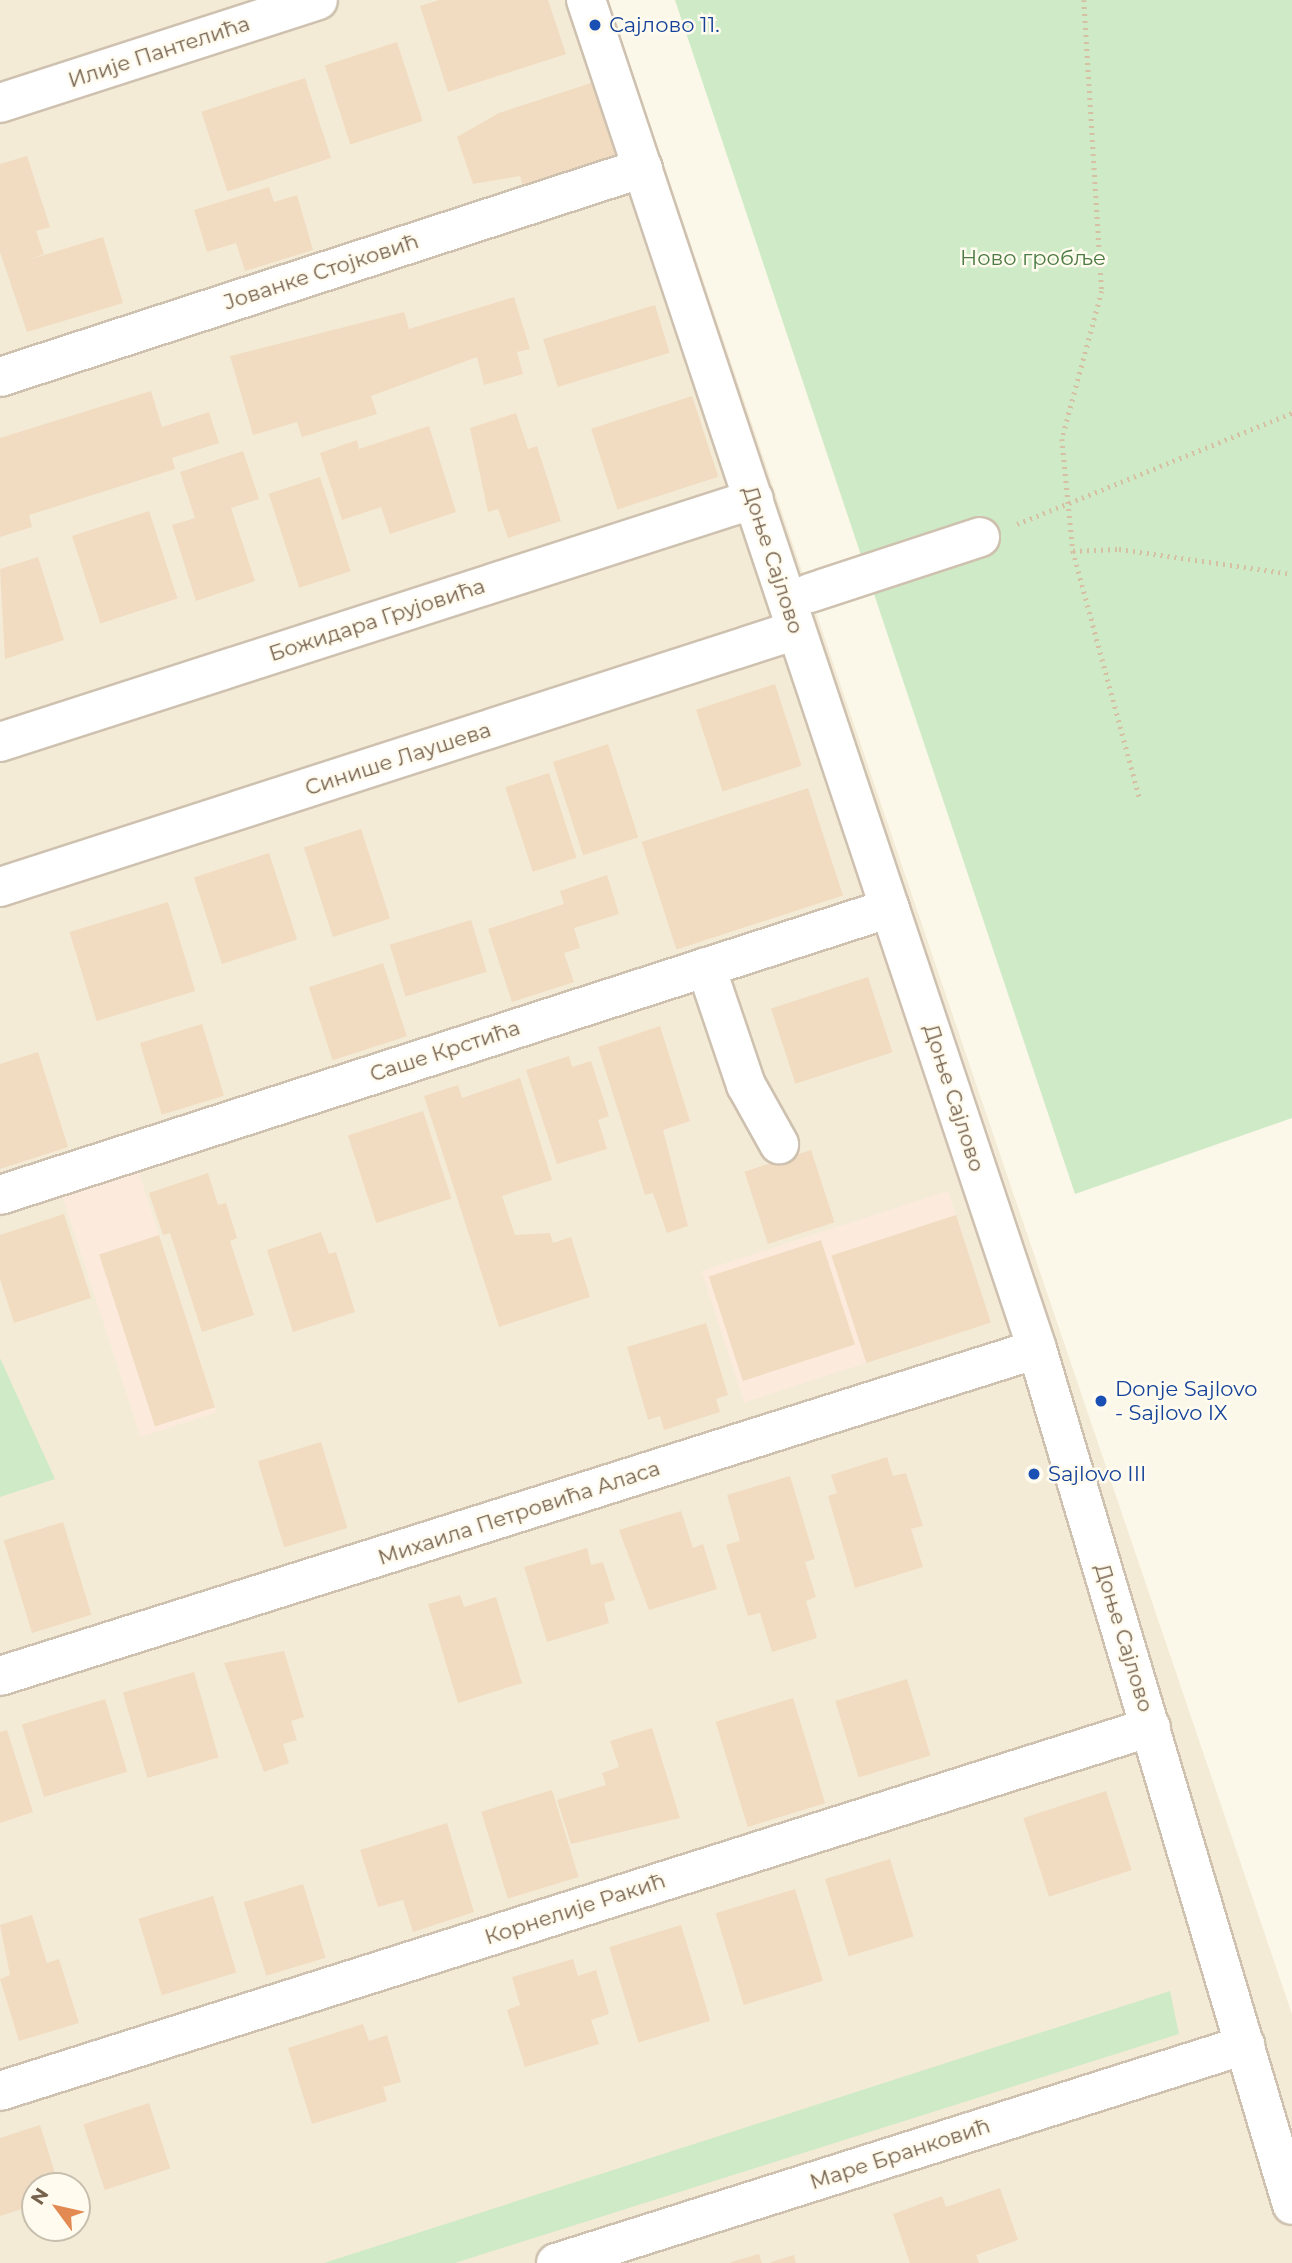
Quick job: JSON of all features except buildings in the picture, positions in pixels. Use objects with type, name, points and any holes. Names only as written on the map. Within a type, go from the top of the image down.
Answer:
[{"type":"street","name":"Илије Пантелића","points":[[0,103],[318,0]]},
{"type":"street","name":"Доње Сајлово","points":[[586,0],[1037,1349],[1292,2205]]},
{"type":"street","name":"Јованке Стојковић","points":[[0,377],[643,168]]},
{"type":"street","name":"Божидара Грујовића","points":[[0,742],[754,499]]},
{"type":"street","points":[[810,593],[979,537]]},
{"type":"street","name":"Синише Лаушева","points":[[0,887],[796,631]]},
{"type":"street","name":"Саше Крстића","points":[[0,1195],[890,908]]},
{"type":"street","points":[[706,967],[746,1085],[779,1144]]},
{"type":"street","name":"Михаила Петровића Аласа","points":[[0,1676],[1037,1349]]},
{"type":"street","name":"Корнелије Ракић","points":[[0,2091],[1151,1727]]},
{"type":"street","name":"Маре Бранковић","points":[[556,2263],[1245,2045]]},
{"type":"path","points":[[1084,0],[1102,291],[1062,439],[1073,551],[1140,799]]},
{"type":"path","points":[[979,537],[1069,506],[1292,413]]},
{"type":"path","points":[[1073,551],[1119,549],[1292,575]]},
{"type":"shaded area","points":[[0,0],[608,0],[1292,2014],[1292,2263],[0,2263]]},
{"type":"shaded area","points":[[136,1164],[217,1412],[141,1437],[60,1189]]},
{"type":"shaded area","points":[[948,1191],[991,1322],[744,1402],[702,1271]]},
{"type":"green space","name":"Ново гробље","points":[[675,0],[1292,0],[1292,1118],[1075,1194]]},
{"type":"green space","points":[[0,1358],[55,1479],[0,1497]]},
{"type":"green space","points":[[1170,1991],[1179,2034],[455,2263],[324,2263]]},
{"type":"place","name":"Сајлово 11.","points":[[595,25]]},
{"type":"place","name":"Donje Sajlovo - Sajlovo IX","points":[[1101,1401]]},
{"type":"place","name":"Sajlovo III","points":[[1034,1474]]}]
